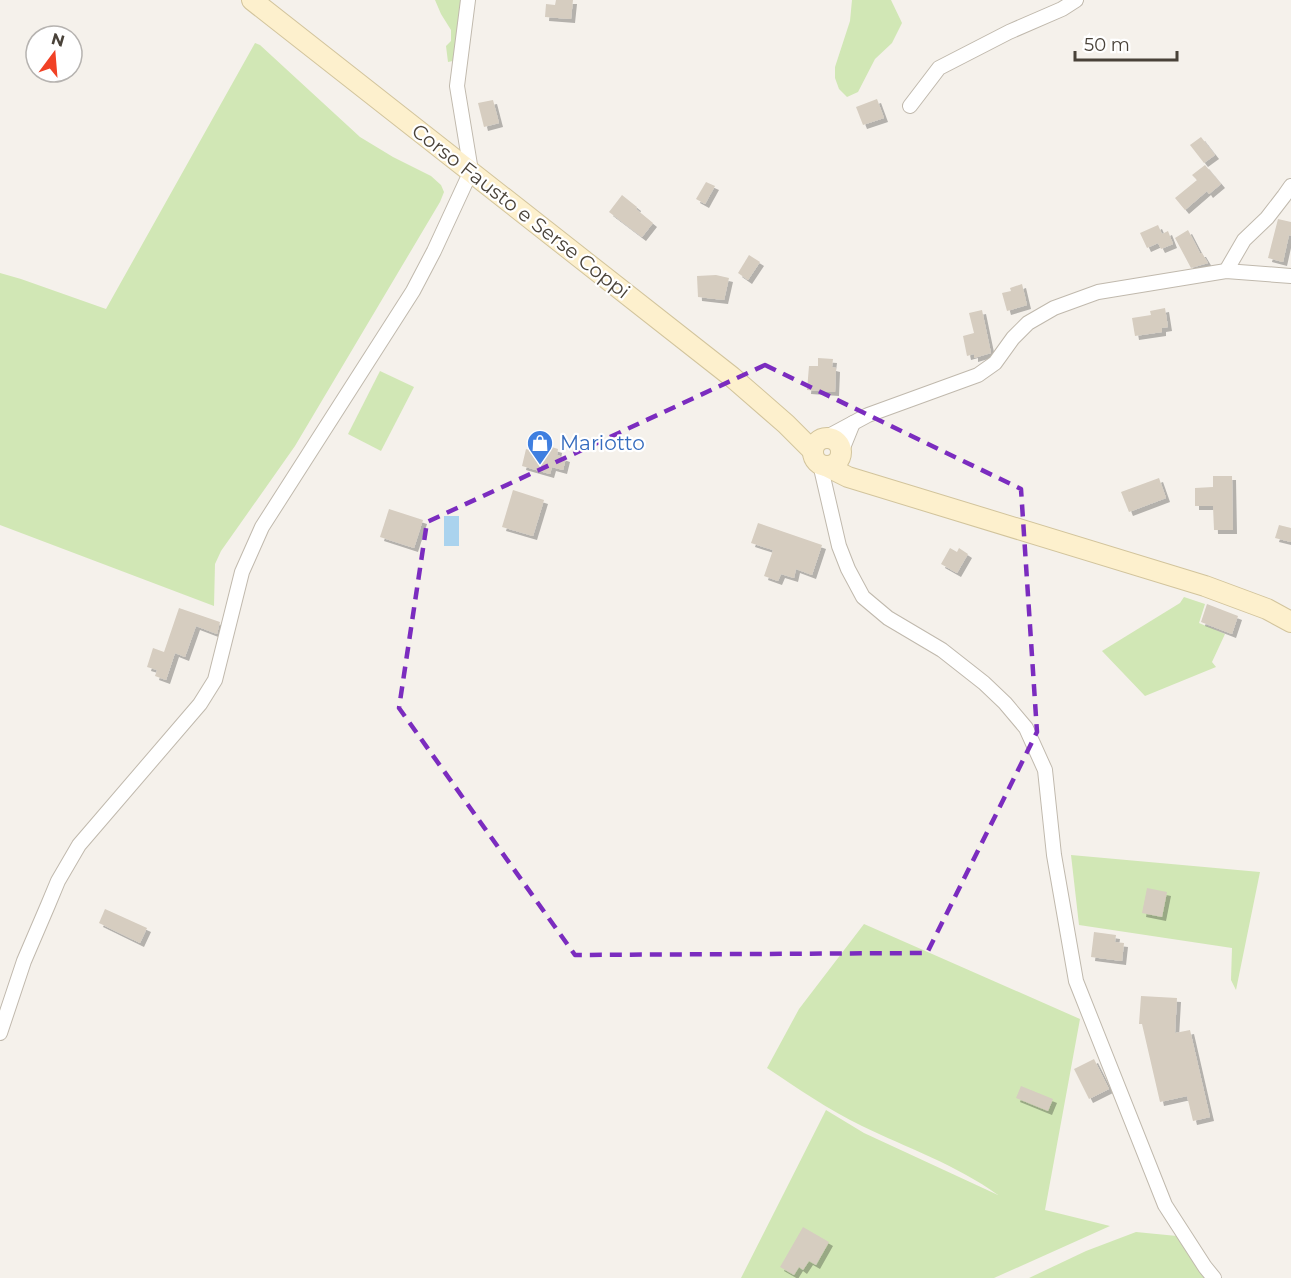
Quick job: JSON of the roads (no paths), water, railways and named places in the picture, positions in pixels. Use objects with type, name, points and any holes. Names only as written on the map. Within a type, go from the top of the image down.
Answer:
[{"type":"street","name":"Corso Fausto e Serse Coppi","points":[[252,0],[732,377],[786,424],[806,429],[828,451]]},
{"type":"street","points":[[0,1033],[24,962],[58,881],[79,845],[210,690],[215,680],[242,572],[262,527],[412,291],[434,251],[471,171],[457,86],[468,0]]},
{"type":"street","points":[[910,106],[939,68],[1009,32],[1062,9],[1076,0]]},
{"type":"street","points":[[1226,271],[1244,240],[1266,219],[1291,186]]},
{"type":"street","points":[[1214,1278],[1205,1268],[1165,1205],[1076,981],[1054,855],[1045,770],[1026,728],[984,682],[942,650],[888,618],[863,597],[839,546],[828,451],[853,423],[868,415],[978,375],[995,363],[1013,338],[1028,323],[1054,308],[1098,292],[1226,271],[1291,276]]},
{"type":"street","points":[[828,451],[848,477],[1205,586],[1267,609],[1291,622]]},
{"type":"water","points":[[444,516],[459,516],[459,546],[444,546]]},
{"type":"place","name":"Mariotto","points":[[540,466]]}]
